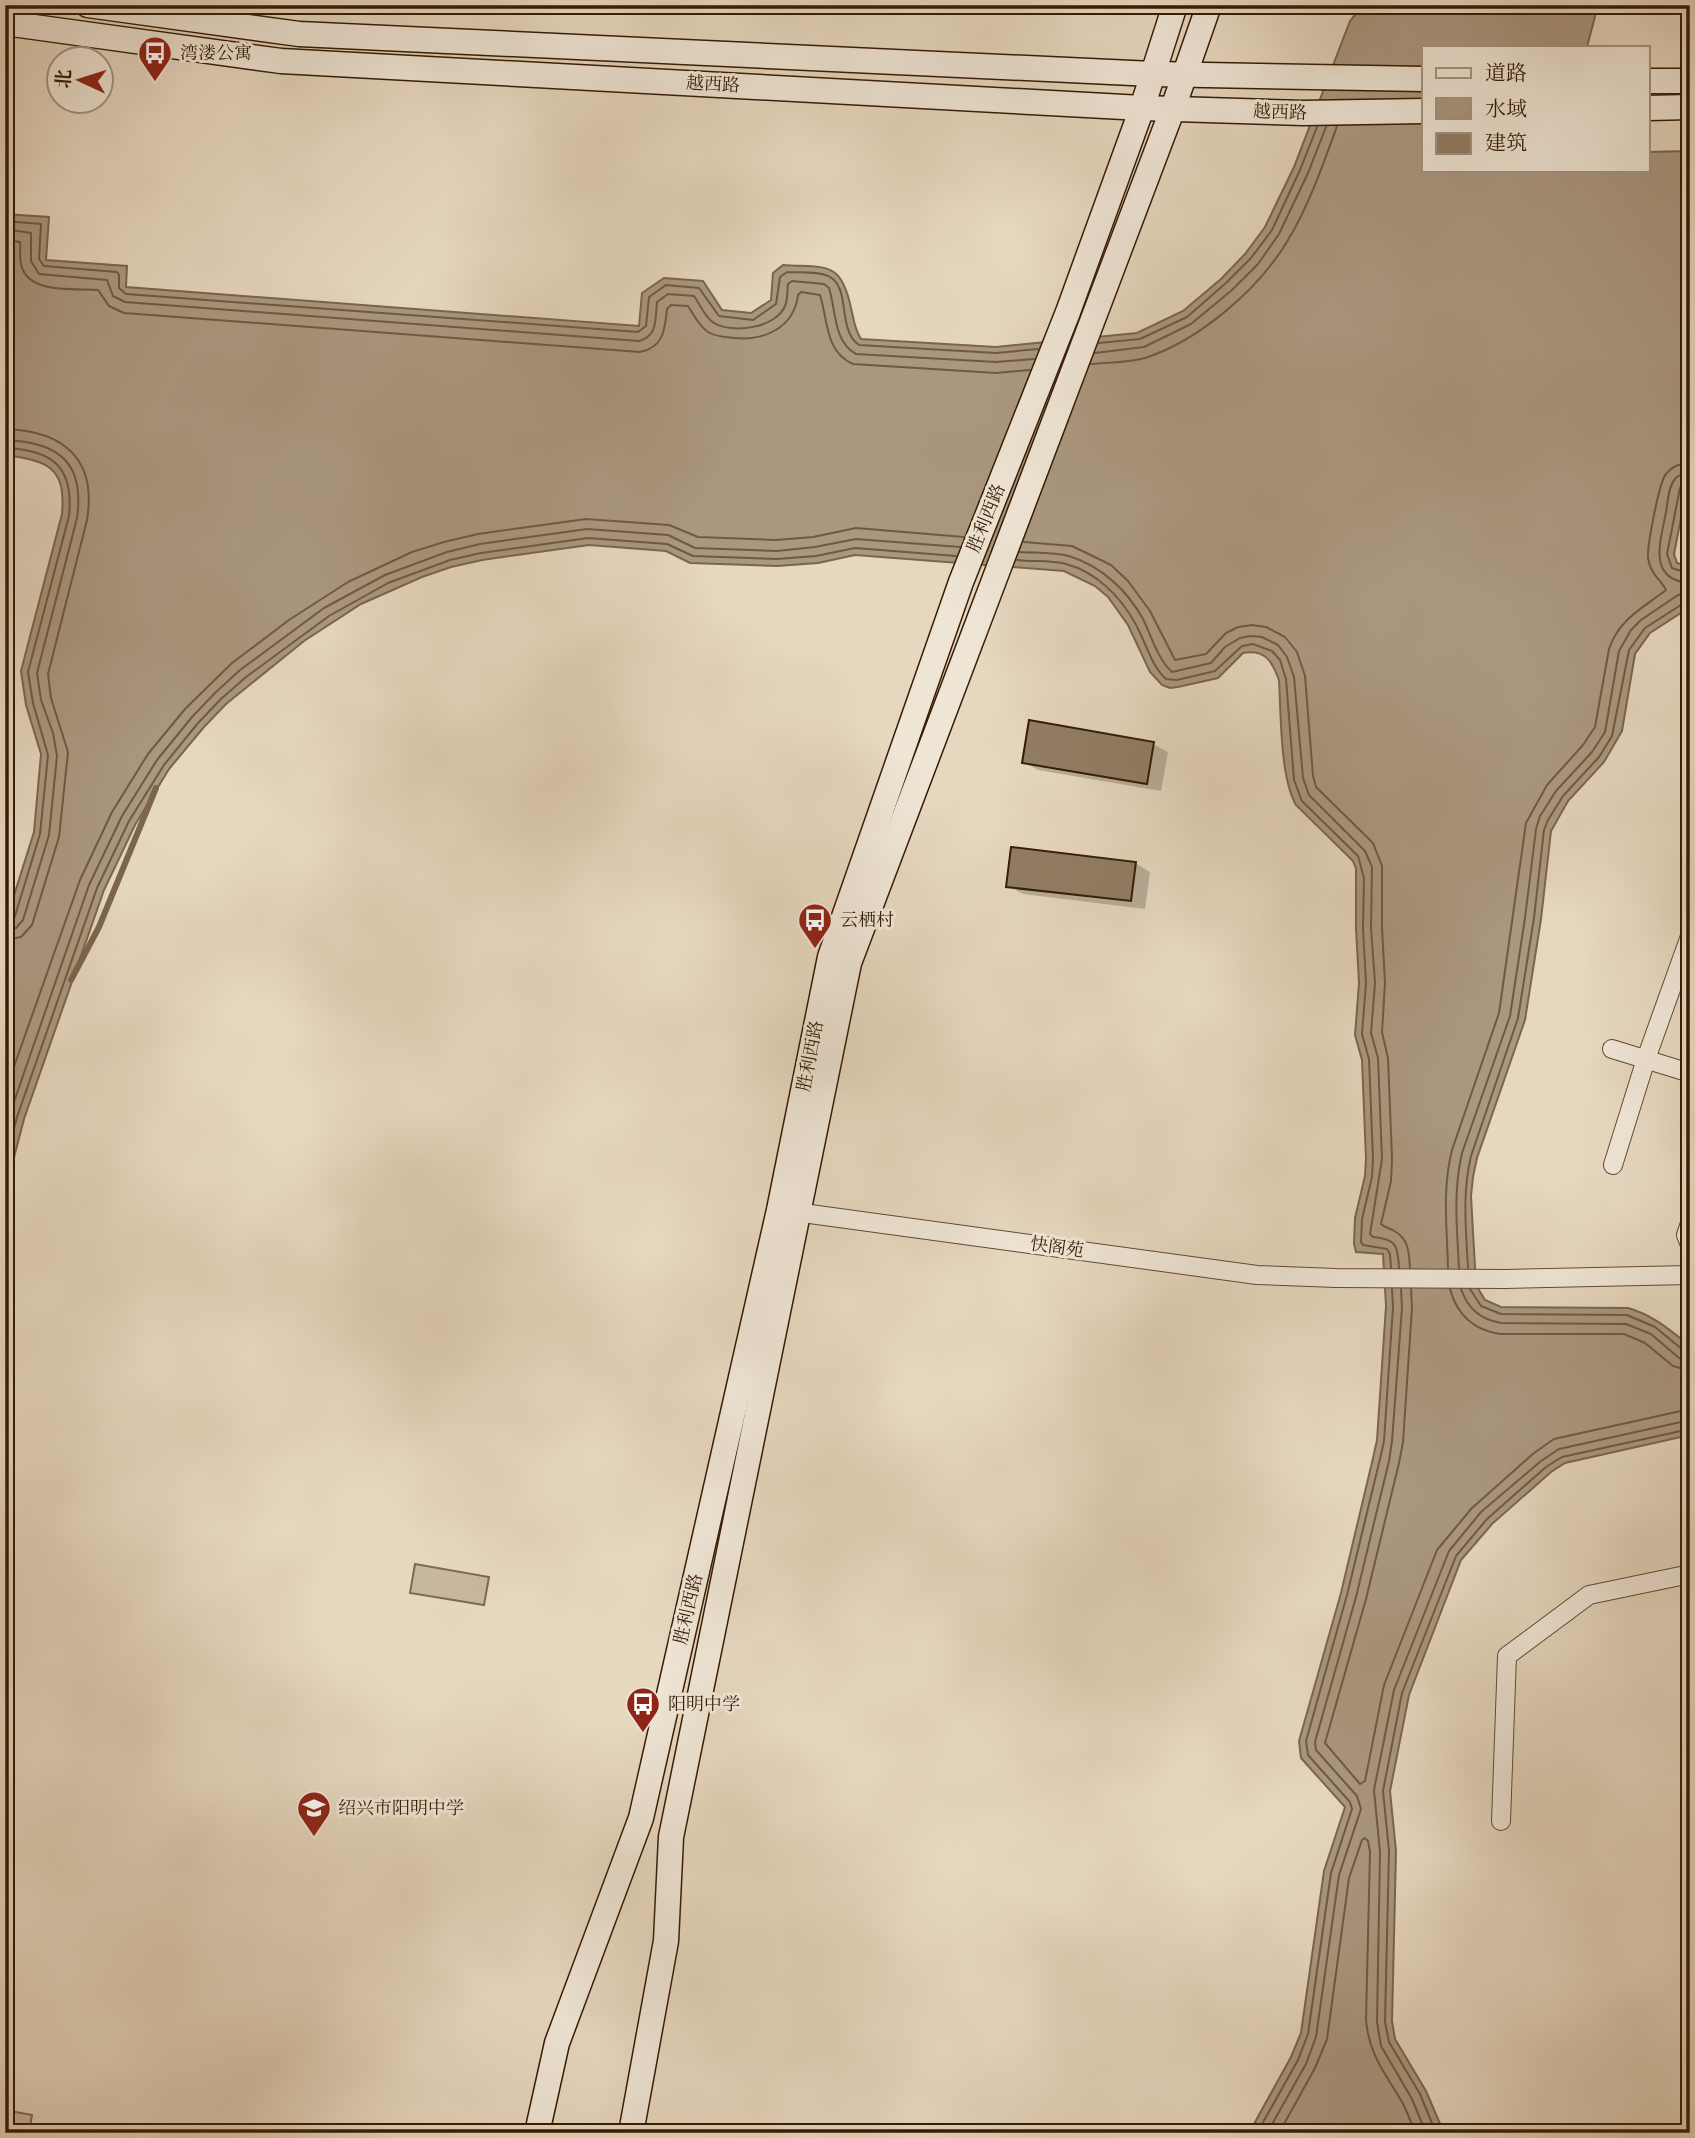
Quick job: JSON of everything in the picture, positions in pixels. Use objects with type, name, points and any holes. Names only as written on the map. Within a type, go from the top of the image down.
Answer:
[{"type":"main road","name":"越西路","points":[[88,5],[299,34],[1153,74],[1422,79]]},
{"type":"main road","name":"胜利西路","points":[[631,2133],[666,1941],[671,1837],[788,1211],[830,957],[961,582],[1068,312],[1142,107],[1175,5]]},
{"type":"main road","name":"胜利西路","points":[[537,2133],[557,2043],[641,1818],[849,962],[1173,108],[1209,5]]},
{"type":"main road","name":"越西路","points":[[5,23],[281,61],[1142,107],[1303,113],[1422,111]]},
{"type":"main road","points":[[1650,81],[1690,81]]},
{"type":"main road","points":[[1650,107],[1690,107]]},
{"type":"street","points":[[1614,1165],[1646,1059],[1690,936]]},
{"type":"street","points":[[1612,1049],[1690,1073]]},
{"type":"street","name":"快阁苑","points":[[788,1211],[1257,1275],[1505,1279],[1690,1275]]},
{"type":"street","points":[[1690,1223],[1686,1235],[1690,1245]]},
{"type":"street","points":[[1501,1821],[1507,1656],[1590,1595],[1690,1574]]},
{"type":"shaded area","points":[[415,1564],[489,1577],[484,1605],[410,1593]]},
{"type":"shaded area","points":[[5,2110],[32,2115],[29,2133],[5,2133]]},
{"type":"water","points":[[1363,5],[1598,5],[1587,46],[1422,46],[1422,172],[1650,172],[1650,152],[1690,151],[1690,472],[1674,554],[1677,563],[1690,567],[1690,607],[1650,633],[1635,654],[1622,731],[1604,762],[1568,801],[1551,831],[1525,1020],[1477,1158],[1471,1196],[1476,1285],[1485,1300],[1501,1307],[1628,1308],[1653,1319],[1690,1346],[1690,1435],[1565,1463],[1492,1524],[1461,1560],[1409,1695],[1390,1791],[1396,1851],[1392,2021],[1395,2039],[1426,2091],[1444,2133],[1249,2133],[1291,2057],[1301,2033],[1324,1871],[1345,1807],[1301,1758],[1299,1741],[1341,1593],[1377,1440],[1386,1306],[1383,1254],[1356,1252],[1354,1244],[1355,1218],[1365,1176],[1366,1159],[1362,1060],[1355,1035],[1359,983],[1356,869],[1353,861],[1296,805],[1291,793],[1282,745],[1279,680],[1274,667],[1262,655],[1243,653],[1218,678],[1170,688],[1162,685],[1150,672],[1128,625],[1108,597],[1095,586],[1064,571],[855,555],[818,563],[777,566],[690,563],[666,551],[589,545],[482,560],[422,577],[361,604],[304,641],[226,704],[169,769],[135,825],[104,890],[24,1119],[5,1192],[5,924],[34,832],[41,754],[26,705],[21,671],[62,514],[62,498],[61,485],[51,469],[32,460],[5,455],[5,214],[49,217],[46,260],[127,266],[126,287],[639,326],[642,293],[664,278],[703,281],[722,310],[751,313],[771,300],[773,273],[783,265],[810,266],[829,270],[842,281],[861,339],[996,347],[1137,333],[1183,311],[1221,279],[1245,254],[1265,227],[1294,167],[1350,21]]},
{"type":"building","points":[[1029,720],[1154,742],[1147,784],[1022,763]]},
{"type":"building","points":[[1011,847],[1136,862],[1131,901],[1006,887]]},
{"type":"waterway","points":[[71,980],[99,927],[156,788]]},
{"type":"place","name":"湾溇公寓","points":[[155,83]]},
{"type":"place","name":"云栖村","points":[[815,950]]},
{"type":"place","name":"阳明中学","points":[[643,1734]]},
{"type":"place","name":"绍兴市阳明中学","points":[[314,1838]]}]
